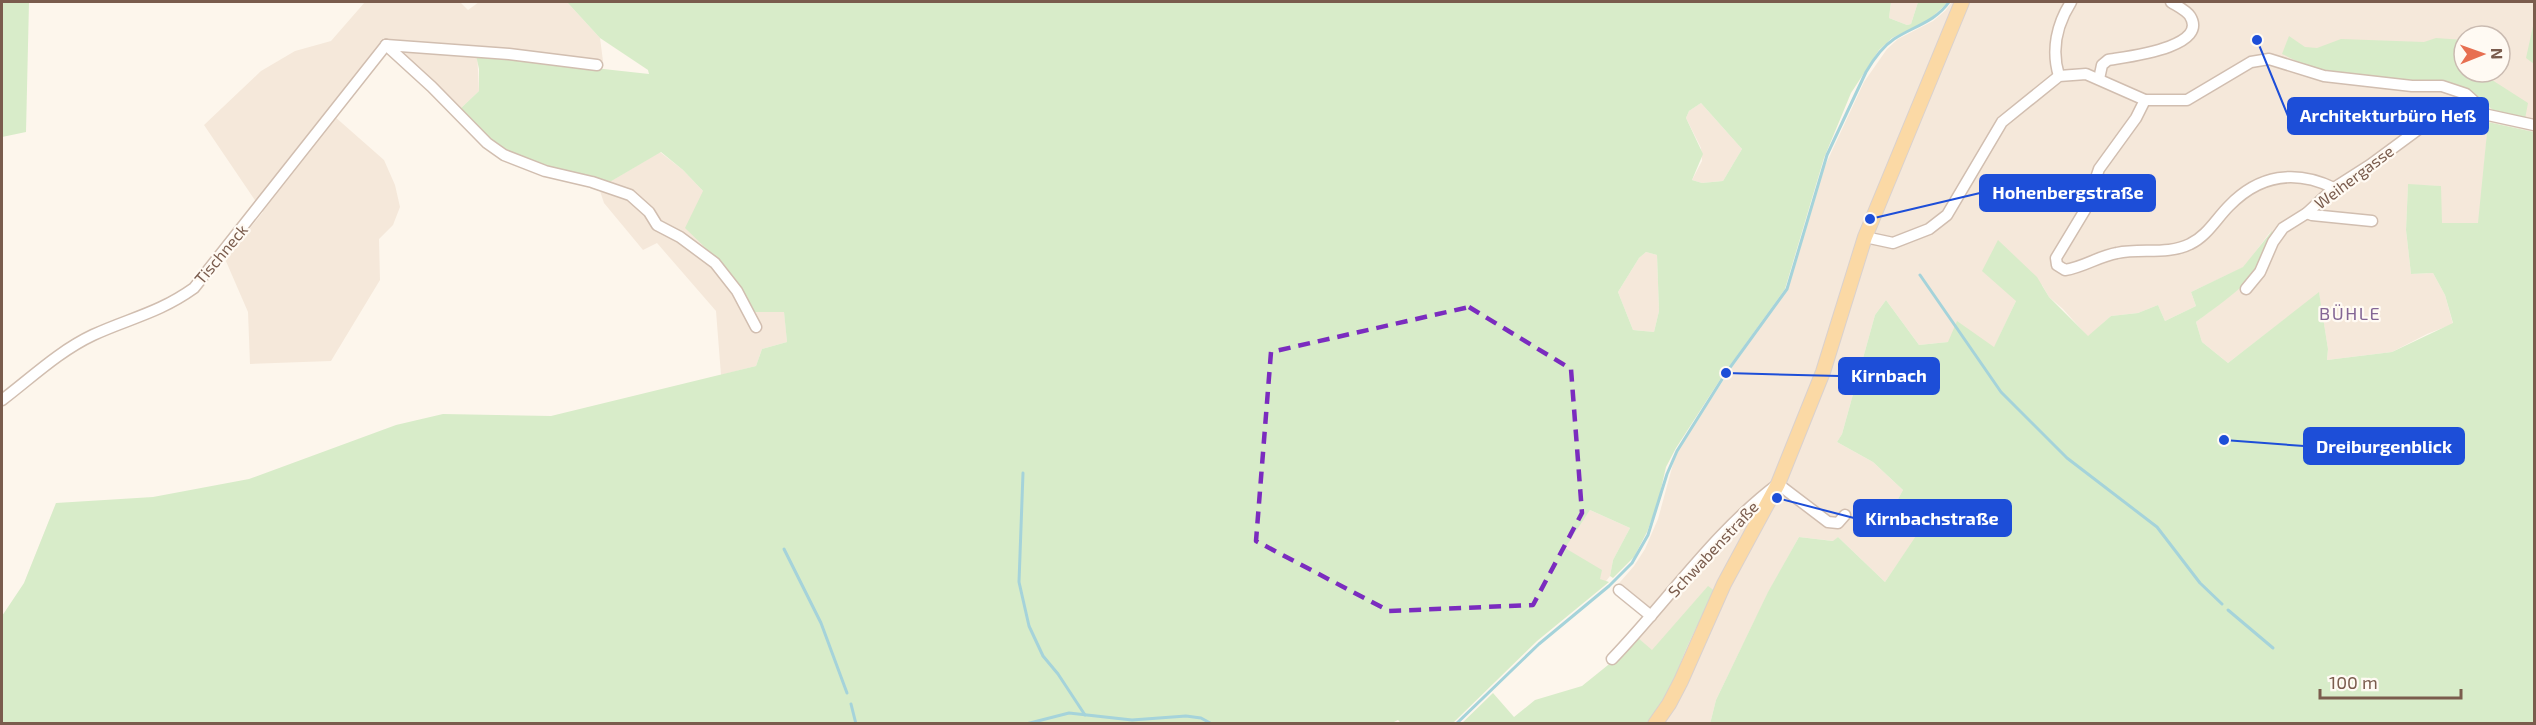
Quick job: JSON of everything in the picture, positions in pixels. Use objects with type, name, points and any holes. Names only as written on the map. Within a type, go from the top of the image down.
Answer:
[{"type":"main road","points":[[1655,723],[1670,704],[1682,681],[1724,584],[1778,484],[1823,372],[1865,237],[1962,2]]},
{"type":"street","points":[[2059,76],[2056,64],[2056,42],[2060,24],[2071,2]]},
{"type":"street","points":[[2099,79],[2102,65],[2108,60],[2176,45],[2187,38],[2192,23],[2190,16],[2171,2]]},
{"type":"street","points":[[386,45],[509,54],[597,65]]},
{"type":"street","points":[[386,45],[432,87],[487,143],[504,155],[545,171],[592,182],[630,195],[649,212],[657,225],[680,237],[715,263],[737,291],[756,327]]},
{"type":"street","name":"Tischneck","points":[[2,400],[67,350],[93,335],[158,310],[194,288],[386,45]]},
{"type":"street","points":[[1865,237],[1893,243],[1929,229],[1947,215],[2002,122],[2059,76],[2086,74],[2145,100],[2187,100],[2252,62],[2269,59],[2324,76],[2383,80],[2412,86],[2442,86],[2466,94],[2476,102],[2479,113]]},
{"type":"street","points":[[2145,100],[2136,117],[2099,169],[2085,210],[2056,258],[2057,265],[2065,270],[2080,268],[2118,253],[2188,246],[2202,238],[2244,192],[2261,182],[2301,176],[2334,188]]},
{"type":"street","name":"Weihergasse","points":[[2246,289],[2260,272],[2272,242],[2283,228],[2307,213],[2334,188],[2427,123],[2444,114],[2479,113],[2535,125]]},
{"type":"street","name":"Weihergasse","points":[[2307,213],[2372,221]]},
{"type":"street","points":[[1778,484],[1828,522],[1838,523],[1845,515]]},
{"type":"street","name":"Schwabenstraße","points":[[1612,659],[1752,506],[1778,484]]},
{"type":"street","points":[[1619,590],[1651,616]]},
{"type":"highlighted area","points":[[1469,307],[1571,369],[1582,513],[1533,605],[1389,611],[1256,541],[1271,352]]},
{"type":"shaded area","points":[[365,2],[460,2],[468,10],[479,2],[567,2],[600,38],[603,61],[477,50],[479,91],[459,110],[393,52],[383,52],[334,116],[384,160],[395,185],[400,207],[393,225],[379,239],[380,280],[331,361],[250,364],[248,312],[225,259],[263,212],[204,125],[261,71],[295,51],[331,41]]},
{"type":"shaded area","points":[[1891,2],[1918,2],[1911,24],[1907,25],[1889,18]]},
{"type":"shaded area","points":[[1952,2],[2534,2],[2534,132],[2488,122],[2479,223],[2441,223],[2441,186],[2408,185],[2406,230],[2411,274],[2433,273],[2445,295],[2453,324],[2392,352],[2327,360],[2328,349],[2319,293],[2228,363],[2202,342],[2196,322],[2245,284],[2271,231],[2244,267],[2191,292],[2196,306],[2165,321],[2158,305],[2138,313],[2111,316],[2088,337],[2049,297],[2042,285],[2016,301],[1994,348],[1948,342],[1919,345],[1886,300],[1875,315],[1842,434],[1837,442],[1873,462],[1903,490],[1897,501],[1925,524],[1885,582],[1838,537],[1834,541],[1799,537],[1768,593],[1716,700],[1710,724],[1646,723],[1658,710],[1673,684],[1687,646],[1715,591],[1708,587],[1652,651],[1637,637],[1650,621],[1614,589],[1645,549],[1658,519],[1676,453],[1730,370],[1787,289],[1824,168],[1864,82],[1887,49],[1898,39],[1933,21]]},
{"type":"shaded area","points":[[1701,103],[1742,149],[1723,181],[1702,183],[1692,180],[1702,161],[1701,148],[1686,118],[1689,111]]},
{"type":"shaded area","points":[[660,152],[683,170],[703,191],[784,311],[787,342],[762,349],[756,366],[721,375],[716,311],[657,243],[643,250],[604,203],[599,188]]},
{"type":"shaded area","points":[[1646,252],[1657,255],[1659,311],[1654,332],[1633,330],[1618,292],[1639,258]]},
{"type":"shaded area","points":[[1590,510],[1630,528],[1613,560],[1610,576],[1606,581],[1602,581],[1564,548]]},
{"type":"green space","points":[[2,2],[29,2],[26,132],[2,137]]},
{"type":"green space","points":[[567,2],[1891,2],[1889,18],[1907,25],[1911,24],[1918,2],[1948,2],[1929,20],[1892,38],[1879,50],[1851,93],[1824,158],[1785,289],[1725,372],[1676,448],[1666,467],[1658,502],[1647,532],[1634,557],[1613,578],[1610,576],[1613,560],[1630,528],[1590,510],[1565,548],[1602,570],[1600,579],[1609,582],[1537,641],[1453,723],[1401,723],[1398,720],[1390,724],[2,724],[2,616],[24,583],[56,503],[153,497],[249,479],[396,425],[443,414],[551,416],[756,366],[762,349],[787,342],[784,312],[752,312],[719,261],[685,228],[703,191],[661,152],[608,183],[555,171],[516,157],[492,142],[459,110],[479,91],[479,69],[476,55],[649,74],[648,70],[600,38]],"holes":[[[1701,103],[1742,149],[1723,181],[1702,183],[1692,180],[1703,154],[1686,118],[1689,111]],[[1646,252],[1657,255],[1659,311],[1654,332],[1633,330],[1618,292],[1639,258]]]},
{"type":"green space","points":[[2534,26],[2534,64],[2526,58]]},
{"type":"green space","points":[[2289,36],[2305,47],[2317,48],[2341,39],[2424,42],[2436,38],[2452,39],[2452,83],[2327,71],[2305,65],[2282,54]]},
{"type":"green space","points":[[2453,84],[2498,84],[2528,103],[2525,119],[2493,110],[2473,93]]},
{"type":"green space","points":[[2488,122],[2534,132],[2534,723],[1710,724],[1716,700],[1768,592],[1799,537],[1833,541],[1838,537],[1885,582],[1924,524],[1897,501],[1903,490],[1873,462],[1837,442],[1842,434],[1875,315],[1886,300],[1919,345],[1948,342],[1957,321],[1994,347],[2016,301],[1982,271],[1998,240],[2037,277],[2049,297],[2088,336],[2111,316],[2138,313],[2158,305],[2165,321],[2196,306],[2191,292],[2243,267],[2272,231],[2272,244],[2258,270],[2233,294],[2196,322],[2202,342],[2228,363],[2319,292],[2328,349],[2327,360],[2392,352],[2453,323],[2445,295],[2433,273],[2411,274],[2406,230],[2408,184],[2441,186],[2442,223],[2478,223]]},
{"type":"green space","points":[[1708,586],[1715,591],[1691,638],[1661,707],[1646,723],[1461,724],[1493,693],[1514,717],[1535,700],[1582,686],[1613,661],[1637,637],[1652,650]]},
{"type":"waterway","points":[[1456,724],[1539,644],[1609,586],[1632,563],[1648,535],[1667,474],[1677,451],[1726,373],[1787,289],[1827,155],[1866,72],[1878,54],[1890,42],[1931,19],[1949,2]]},
{"type":"waterway","points":[[1920,275],[2001,392],[2067,458],[2157,527],[2200,583],[2222,604]]},
{"type":"waterway","points":[[1023,473],[1019,582],[1029,626],[1043,656],[1085,715]]},
{"type":"waterway","points":[[784,549],[821,623],[847,693]]},
{"type":"waterway","points":[[2228,610],[2273,648]]},
{"type":"waterway","points":[[851,704],[856,724]]},
{"type":"waterway","points":[[1026,724],[1069,713],[1132,720],[1186,716],[1201,718],[1212,724]]},
{"type":"place","name":"Architekturbüro Heß","points":[[2257,40]]},
{"type":"place","name":"Hohenbergstraße","points":[[1870,219]]},
{"type":"place","name":"Kirnbach","points":[[1726,373]]},
{"type":"place","name":"Dreiburgenblick","points":[[2224,440]]},
{"type":"place","name":"Kirnbachstraße","points":[[1777,498]]},
{"type":"district","name":"BÜHLE","points":[[2350,314]]}]
